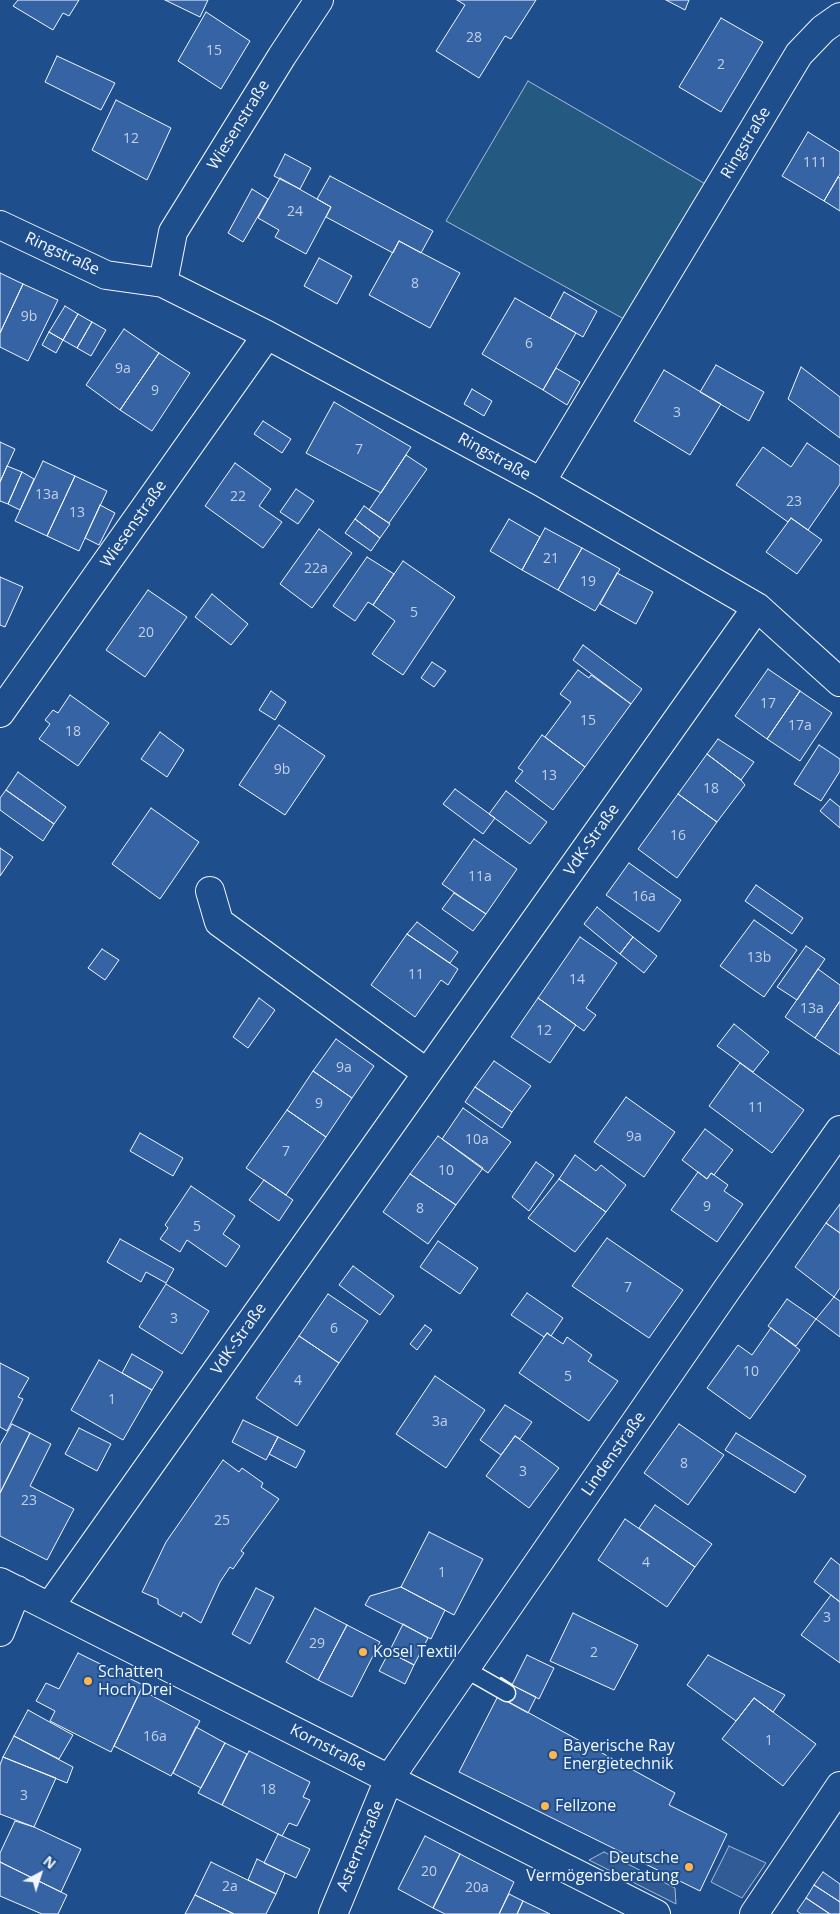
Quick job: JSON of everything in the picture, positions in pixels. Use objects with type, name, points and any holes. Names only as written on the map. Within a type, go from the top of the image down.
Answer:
[{"type":"street","name":"Wiesenstraße","points":[[163,283],[172,232],[319,0]]},
{"type":"street","name":"Ringstraße","points":[[0,225],[106,275],[163,283],[266,335],[541,482],[799,54],[823,29],[840,17]]},
{"type":"street","name":"Wiesenstraße","points":[[0,713],[266,335]]},
{"type":"street","points":[[541,482],[757,607],[840,682]]},
{"type":"street","name":"VdK-Straße","points":[[50,1606],[757,607]]},
{"type":"street","points":[[210,891],[219,922],[427,1073]]},
{"type":"street","name":"Lindenstraße","points":[[389,1779],[728,1288],[840,1130]]},
{"type":"street","points":[[0,1632],[9,1586]]},
{"type":"street","name":"Kornstraße","points":[[9,1586],[656,1914]]},
{"type":"street","name":"Asternstraße","points":[[333,1914],[389,1779]]},
{"type":"street","points":[[754,1914],[840,1786]]},
{"type":"lane","points":[[465,1669],[507,1693]]},
{"type":"shaded area","points":[[528,81],[714,189],[633,324],[446,221]]},
{"type":"shaded area","points":[[729,1846],[766,1863],[742,1898],[711,1882]]},
{"type":"shaded area","points":[[604,1852],[675,1888],[676,1904],[589,1860]]},
{"type":"building","points":[[18,0],[79,0],[69,16],[63,13],[53,30],[13,6]]},
{"type":"building","points":[[165,0],[208,0],[200,17]]},
{"type":"building","points":[[457,0],[536,0],[511,39],[505,36],[479,78],[436,51],[465,5]]},
{"type":"building","points":[[666,0],[689,0],[685,10]]},
{"type":"building","points":[[206,12],[250,41],[221,89],[178,61]]},
{"type":"building","points":[[721,18],[763,42],[721,112],[679,87]]},
{"type":"building","points":[[57,56],[115,83],[101,110],[45,82]]},
{"type":"building","points":[[116,100],[171,128],[147,180],[92,150]]},
{"type":"building","points":[[808,132],[840,152],[840,174],[824,201],[782,176]]},
{"type":"building","points":[[285,154],[311,168],[300,189],[274,176]]},
{"type":"building","points":[[330,176],[433,231],[421,253],[399,241],[393,253],[326,217],[331,207],[317,199]]},
{"type":"building","points":[[838,177],[840,178],[840,211],[824,201]]},
{"type":"building","points":[[280,178],[331,207],[306,254],[275,237],[279,230],[258,218]]},
{"type":"building","points":[[252,189],[268,199],[243,242],[228,233]]},
{"type":"building","points":[[399,241],[460,273],[430,328],[369,295]]},
{"type":"building","points":[[319,258],[352,276],[337,304],[304,286]]},
{"type":"building","points":[[0,273],[23,284],[0,333]]},
{"type":"building","points":[[23,284],[58,300],[28,361],[0,347],[0,333]]},
{"type":"building","points":[[564,292],[597,311],[583,337],[550,318]]},
{"type":"building","points":[[515,298],[576,333],[543,390],[482,354]]},
{"type":"building","points":[[65,306],[78,314],[63,340],[49,332]]},
{"type":"building","points":[[78,314],[92,322],[77,348],[63,340]]},
{"type":"building","points":[[92,322],[106,330],[91,356],[77,348]]},
{"type":"building","points":[[124,329],[159,353],[120,410],[86,385]]},
{"type":"building","points":[[49,332],[63,340],[56,353],[42,345]]},
{"type":"building","points":[[159,353],[190,373],[152,431],[120,410]]},
{"type":"building","points":[[716,365],[764,392],[749,421],[700,392]]},
{"type":"building","points":[[801,367],[840,397],[840,438],[788,399]]},
{"type":"building","points":[[556,368],[580,382],[567,405],[543,390]]},
{"type":"building","points":[[664,370],[721,404],[690,455],[634,421]]},
{"type":"building","points":[[472,389],[492,401],[484,416],[464,404]]},
{"type":"building","points":[[334,402],[411,447],[381,493],[306,453]]},
{"type":"building","points":[[263,421],[291,439],[282,453],[254,434]]},
{"type":"building","points":[[0,442],[15,449],[0,482]]},
{"type":"building","points":[[807,443],[840,466],[840,484],[808,530],[791,518],[788,522],[736,485],[763,447],[791,467]]},
{"type":"building","points":[[406,455],[427,469],[389,523],[369,510]]},
{"type":"building","points":[[43,461],[75,476],[47,536],[15,521]]},
{"type":"building","points":[[235,463],[271,489],[259,506],[282,522],[263,548],[205,506]]},
{"type":"building","points":[[7,466],[22,472],[8,504],[0,501],[0,482]]},
{"type":"building","points":[[22,472],[34,479],[20,510],[8,504]]},
{"type":"building","points":[[75,476],[107,491],[79,551],[47,536]]},
{"type":"building","points":[[296,489],[314,501],[298,524],[280,512]]},
{"type":"building","points":[[100,505],[115,513],[99,545],[85,538]]},
{"type":"building","points":[[364,506],[390,524],[380,538],[355,519]]},
{"type":"building","points":[[791,518],[822,540],[797,574],[766,552]]},
{"type":"building","points":[[355,519],[380,538],[371,551],[345,533]]},
{"type":"building","points":[[509,519],[540,537],[522,570],[490,551]]},
{"type":"building","points":[[545,528],[582,548],[558,590],[522,570]]},
{"type":"building","points":[[319,529],[352,553],[312,608],[280,584]]},
{"type":"building","points":[[582,548],[620,569],[595,611],[558,590]]},
{"type":"building","points":[[367,557],[394,574],[373,605],[368,602],[355,621],[333,606]]},
{"type":"building","points":[[403,561],[455,597],[403,675],[372,654],[395,621],[373,605]]},
{"type":"building","points":[[617,573],[653,592],[636,624],[600,604]]},
{"type":"building","points":[[0,577],[23,587],[5,627],[0,625]]},
{"type":"building","points":[[148,590],[187,617],[145,677],[106,650]]},
{"type":"building","points":[[212,594],[248,624],[231,645],[195,617]]},
{"type":"building","points":[[583,645],[642,689],[631,704],[573,660]]},
{"type":"building","points":[[432,662],[446,671],[434,687],[421,678]]},
{"type":"building","points":[[768,669],[800,691],[767,739],[735,716]]},
{"type":"building","points":[[578,670],[589,678],[591,675],[631,704],[585,767],[545,737],[571,702],[560,694]]},
{"type":"building","points":[[271,691],[286,702],[275,720],[259,710]]},
{"type":"building","points":[[800,691],[832,713],[800,761],[767,739]]},
{"type":"building","points":[[70,695],[109,723],[78,766],[39,739],[50,724],[45,720],[53,710],[58,713]]},
{"type":"building","points":[[279,725],[325,756],[285,815],[239,785]]},
{"type":"building","points":[[160,732],[184,750],[167,777],[141,759]]},
{"type":"building","points":[[542,735],[585,767],[553,810],[515,781],[523,771],[518,768]]},
{"type":"building","points":[[718,739],[754,762],[741,780],[707,754]]},
{"type":"building","points":[[819,745],[840,759],[840,771],[821,801],[794,784]]},
{"type":"building","points":[[707,754],[745,785],[717,822],[678,794]]},
{"type":"building","points":[[18,772],[66,807],[54,824],[6,790]]},
{"type":"building","points":[[455,789],[495,818],[483,834],[443,804]]},
{"type":"building","points":[[6,790],[54,824],[43,841],[0,810],[0,798]]},
{"type":"building","points":[[506,791],[547,822],[530,844],[489,814]]},
{"type":"building","points":[[678,794],[717,822],[677,878],[638,849]]},
{"type":"building","points":[[830,799],[840,807],[840,828],[820,811]]},
{"type":"building","points":[[151,808],[199,842],[160,899],[112,864]]},
{"type":"building","points":[[474,839],[517,869],[486,914],[442,884]]},
{"type":"building","points":[[0,848],[13,857],[0,876]]},
{"type":"building","points":[[629,863],[681,900],[659,932],[606,895]]},
{"type":"building","points":[[756,885],[803,918],[792,934],[745,901]]},
{"type":"building","points":[[454,893],[486,914],[473,931],[442,909]]},
{"type":"building","points":[[597,907],[633,937],[620,954],[584,924]]},
{"type":"building","points":[[754,920],[797,950],[764,997],[720,966]]},
{"type":"building","points":[[417,922],[458,952],[450,963],[407,934]]},
{"type":"building","points":[[407,934],[458,969],[448,985],[441,980],[415,1017],[371,985]]},
{"type":"building","points":[[580,937],[617,963],[586,1008],[596,1015],[584,1031],[538,998]]},
{"type":"building","points":[[633,937],[657,956],[644,973],[620,954]]},
{"type":"building","points":[[806,946],[825,959],[797,1000],[777,987]]},
{"type":"building","points":[[102,949],[119,960],[105,980],[88,968]]},
{"type":"building","points":[[818,969],[840,985],[840,1001],[815,1038],[785,1017]]},
{"type":"building","points":[[259,998],[275,1010],[248,1048],[233,1037]]},
{"type":"building","points":[[538,998],[576,1025],[550,1063],[511,1037]]},
{"type":"building","points":[[840,1001],[840,1055],[815,1038]]},
{"type":"building","points":[[734,1024],[769,1052],[753,1072],[717,1046]]},
{"type":"building","points":[[336,1039],[374,1066],[352,1098],[313,1071]]},
{"type":"building","points":[[494,1061],[531,1086],[512,1112],[475,1087]]},
{"type":"building","points":[[740,1063],[804,1110],[772,1153],[709,1106]]},
{"type":"building","points":[[313,1071],[352,1098],[326,1137],[287,1110]]},
{"type":"building","points":[[475,1087],[512,1112],[502,1128],[465,1102]]},
{"type":"building","points":[[626,1097],[675,1132],[644,1177],[594,1142]]},
{"type":"building","points":[[463,1108],[511,1142],[488,1173],[442,1139]]},
{"type":"building","points":[[287,1110],[326,1137],[286,1195],[246,1168]]},
{"type":"building","points":[[705,1129],[733,1150],[714,1175],[711,1173],[707,1179],[682,1160]]},
{"type":"building","points":[[140,1133],[183,1158],[173,1176],[130,1151]]},
{"type":"building","points":[[438,1136],[483,1168],[456,1205],[410,1174]]},
{"type":"building","points":[[575,1155],[596,1171],[601,1165],[626,1185],[606,1212],[559,1179]]},
{"type":"building","points":[[536,1162],[554,1175],[529,1211],[512,1197]]},
{"type":"building","points":[[698,1172],[707,1179],[711,1173],[714,1175],[728,1185],[724,1191],[743,1204],[717,1242],[671,1210]]},
{"type":"building","points":[[410,1174],[456,1205],[428,1244],[383,1212]]},
{"type":"building","points":[[559,1179],[606,1212],[575,1252],[528,1218]]},
{"type":"building","points":[[264,1180],[293,1200],[279,1221],[249,1200]]},
{"type":"building","points":[[191,1186],[235,1216],[223,1234],[240,1246],[226,1267],[187,1240],[180,1252],[160,1239],[168,1228],[165,1225]]},
{"type":"building","points":[[840,1204],[840,1233],[826,1223]]},
{"type":"building","points":[[826,1223],[840,1233],[840,1288],[834,1297],[795,1267]]},
{"type":"building","points":[[607,1238],[683,1290],[649,1338],[572,1286]]},
{"type":"building","points":[[120,1239],[174,1269],[166,1283],[146,1272],[141,1282],[107,1262]]},
{"type":"building","points":[[438,1241],[478,1268],[460,1294],[420,1267]]},
{"type":"building","points":[[353,1266],[394,1296],[380,1315],[339,1285]]},
{"type":"building","points":[[166,1284],[209,1311],[182,1354],[139,1327]]},
{"type":"building","points":[[527,1293],[563,1318],[551,1336],[547,1333],[544,1337],[511,1315]]},
{"type":"building","points":[[328,1294],[368,1321],[339,1363],[299,1336]]},
{"type":"building","points":[[834,1297],[840,1301],[840,1337],[816,1319]]},
{"type":"building","points":[[787,1299],[816,1319],[796,1346],[768,1326]]},
{"type":"building","points":[[425,1325],[432,1330],[417,1350],[410,1344]]},
{"type":"building","points":[[771,1328],[800,1350],[750,1419],[707,1388],[738,1345],[752,1355]]},
{"type":"building","points":[[547,1333],[563,1344],[567,1337],[592,1355],[588,1361],[618,1381],[589,1421],[519,1373]]},
{"type":"building","points":[[299,1336],[339,1363],[297,1426],[256,1398]]},
{"type":"building","points":[[132,1354],[163,1372],[152,1390],[122,1373]]},
{"type":"building","points":[[99,1360],[152,1390],[123,1440],[71,1410]]},
{"type":"building","points":[[0,1363],[29,1378],[18,1397],[23,1399],[7,1431],[0,1427]]},
{"type":"building","points":[[435,1376],[485,1410],[446,1468],[396,1434]]},
{"type":"building","points":[[505,1405],[532,1422],[520,1439],[515,1436],[501,1455],[480,1440]]},
{"type":"building","points":[[243,1420],[278,1437],[266,1460],[232,1442]]},
{"type":"building","points":[[12,1424],[30,1433],[0,1493],[0,1445]]},
{"type":"building","points":[[679,1424],[724,1455],[688,1505],[644,1473]]},
{"type":"building","points":[[79,1428],[111,1444],[97,1471],[65,1454]]},
{"type":"building","points":[[30,1433],[51,1444],[30,1486],[74,1509],[47,1560],[0,1536],[0,1493]]},
{"type":"building","points":[[736,1433],[806,1476],[795,1493],[725,1450]]},
{"type":"building","points":[[515,1436],[559,1468],[529,1508],[486,1476]]},
{"type":"building","points":[[278,1437],[305,1451],[296,1468],[269,1454]]},
{"type":"building","points":[[223,1460],[239,1472],[242,1468],[263,1483],[261,1487],[279,1499],[241,1551],[244,1553],[233,1569],[230,1567],[220,1582],[201,1623],[183,1612],[181,1617],[158,1604],[158,1599],[142,1592],[166,1542]]},
{"type":"building","points":[[655,1505],[712,1544],[695,1567],[639,1528]]},
{"type":"building","points":[[625,1519],[695,1567],[667,1607],[598,1560]]},
{"type":"building","points":[[429,1532],[483,1559],[454,1615],[401,1587]]},
{"type":"building","points":[[831,1558],[840,1565],[840,1602],[814,1582]]},
{"type":"building","points":[[401,1587],[445,1610],[431,1639],[365,1605],[370,1596]]},
{"type":"building","points":[[256,1588],[274,1597],[250,1644],[232,1634]]},
{"type":"building","points":[[831,1595],[840,1602],[840,1663],[801,1635]]},
{"type":"building","points":[[315,1608],[347,1625],[318,1680],[286,1662]]},
{"type":"building","points":[[573,1613],[638,1645],[614,1690],[550,1661]]},
{"type":"building","points":[[403,1624],[428,1638],[414,1665],[389,1652]]},
{"type":"building","points":[[347,1625],[380,1642],[352,1697],[318,1680]]},
{"type":"building","points":[[389,1652],[414,1665],[405,1684],[379,1671]]},
{"type":"building","points":[[78,1653],[143,1685],[111,1752],[50,1721],[55,1711],[36,1701],[46,1683],[59,1689]]},
{"type":"building","points":[[527,1655],[554,1668],[539,1699],[512,1685]]},
{"type":"building","points":[[708,1655],[785,1695],[773,1712],[754,1698],[736,1721],[687,1685]]},
{"type":"building","points":[[512,1685],[536,1697],[528,1713],[504,1700]]},
{"type":"building","points":[[141,1690],[200,1721],[171,1776],[114,1746]]},
{"type":"building","points":[[498,1696],[675,1793],[669,1805],[727,1834],[700,1891],[459,1772]]},
{"type":"building","points":[[754,1698],[816,1744],[783,1786],[722,1739]]},
{"type":"building","points":[[28,1710],[73,1735],[59,1759],[14,1736]]},
{"type":"building","points":[[196,1727],[225,1743],[201,1788],[173,1773]]},
{"type":"building","points":[[14,1736],[73,1767],[67,1783],[3,1757]]},
{"type":"building","points":[[225,1743],[247,1754],[222,1805],[198,1793]]},
{"type":"building","points":[[249,1751],[310,1782],[303,1797],[310,1800],[297,1826],[289,1823],[282,1836],[222,1805]]},
{"type":"building","points":[[3,1757],[56,1778],[34,1827],[0,1814],[0,1765]]},
{"type":"building","points":[[15,1821],[34,1827],[81,1849],[61,1892],[0,1862],[0,1853]]},
{"type":"building","points":[[278,1834],[310,1849],[296,1878],[264,1863]]},
{"type":"building","points":[[425,1836],[460,1854],[433,1908],[398,1889]]},
{"type":"building","points":[[460,1854],[514,1882],[499,1914],[445,1914],[433,1908]]},
{"type":"building","points":[[257,1859],[285,1873],[276,1894],[248,1880]]},
{"type":"building","points":[[0,1862],[67,1895],[58,1914],[42,1914],[0,1896]]},
{"type":"building","points":[[211,1862],[276,1894],[266,1914],[234,1914],[195,1895]]},
{"type":"building","points":[[823,1872],[840,1884],[840,1902],[814,1885]]},
{"type":"building","points":[[814,1885],[840,1902],[840,1914],[830,1914],[806,1898]]},
{"type":"building","points":[[509,1894],[523,1901],[517,1914],[499,1914]]},
{"type":"building","points":[[195,1895],[234,1914],[185,1914]]},
{"type":"building","points":[[806,1898],[830,1914],[801,1914],[797,1911]]},
{"type":"building","points":[[523,1901],[550,1914],[517,1914]]},
{"type":"wall","points":[[501,1678],[512,1685]]},
{"type":"place","name":"Kosel Textil","points":[[363,1652]]},
{"type":"place","name":"Schatten Hoch Drei","points":[[88,1681]]},
{"type":"place","name":"Bayerische Ray Energietechnik","points":[[553,1755]]},
{"type":"place","name":"Fellzone","points":[[545,1806]]},
{"type":"place","name":"Deutsche Vermögensberatung","points":[[689,1867]]}]
